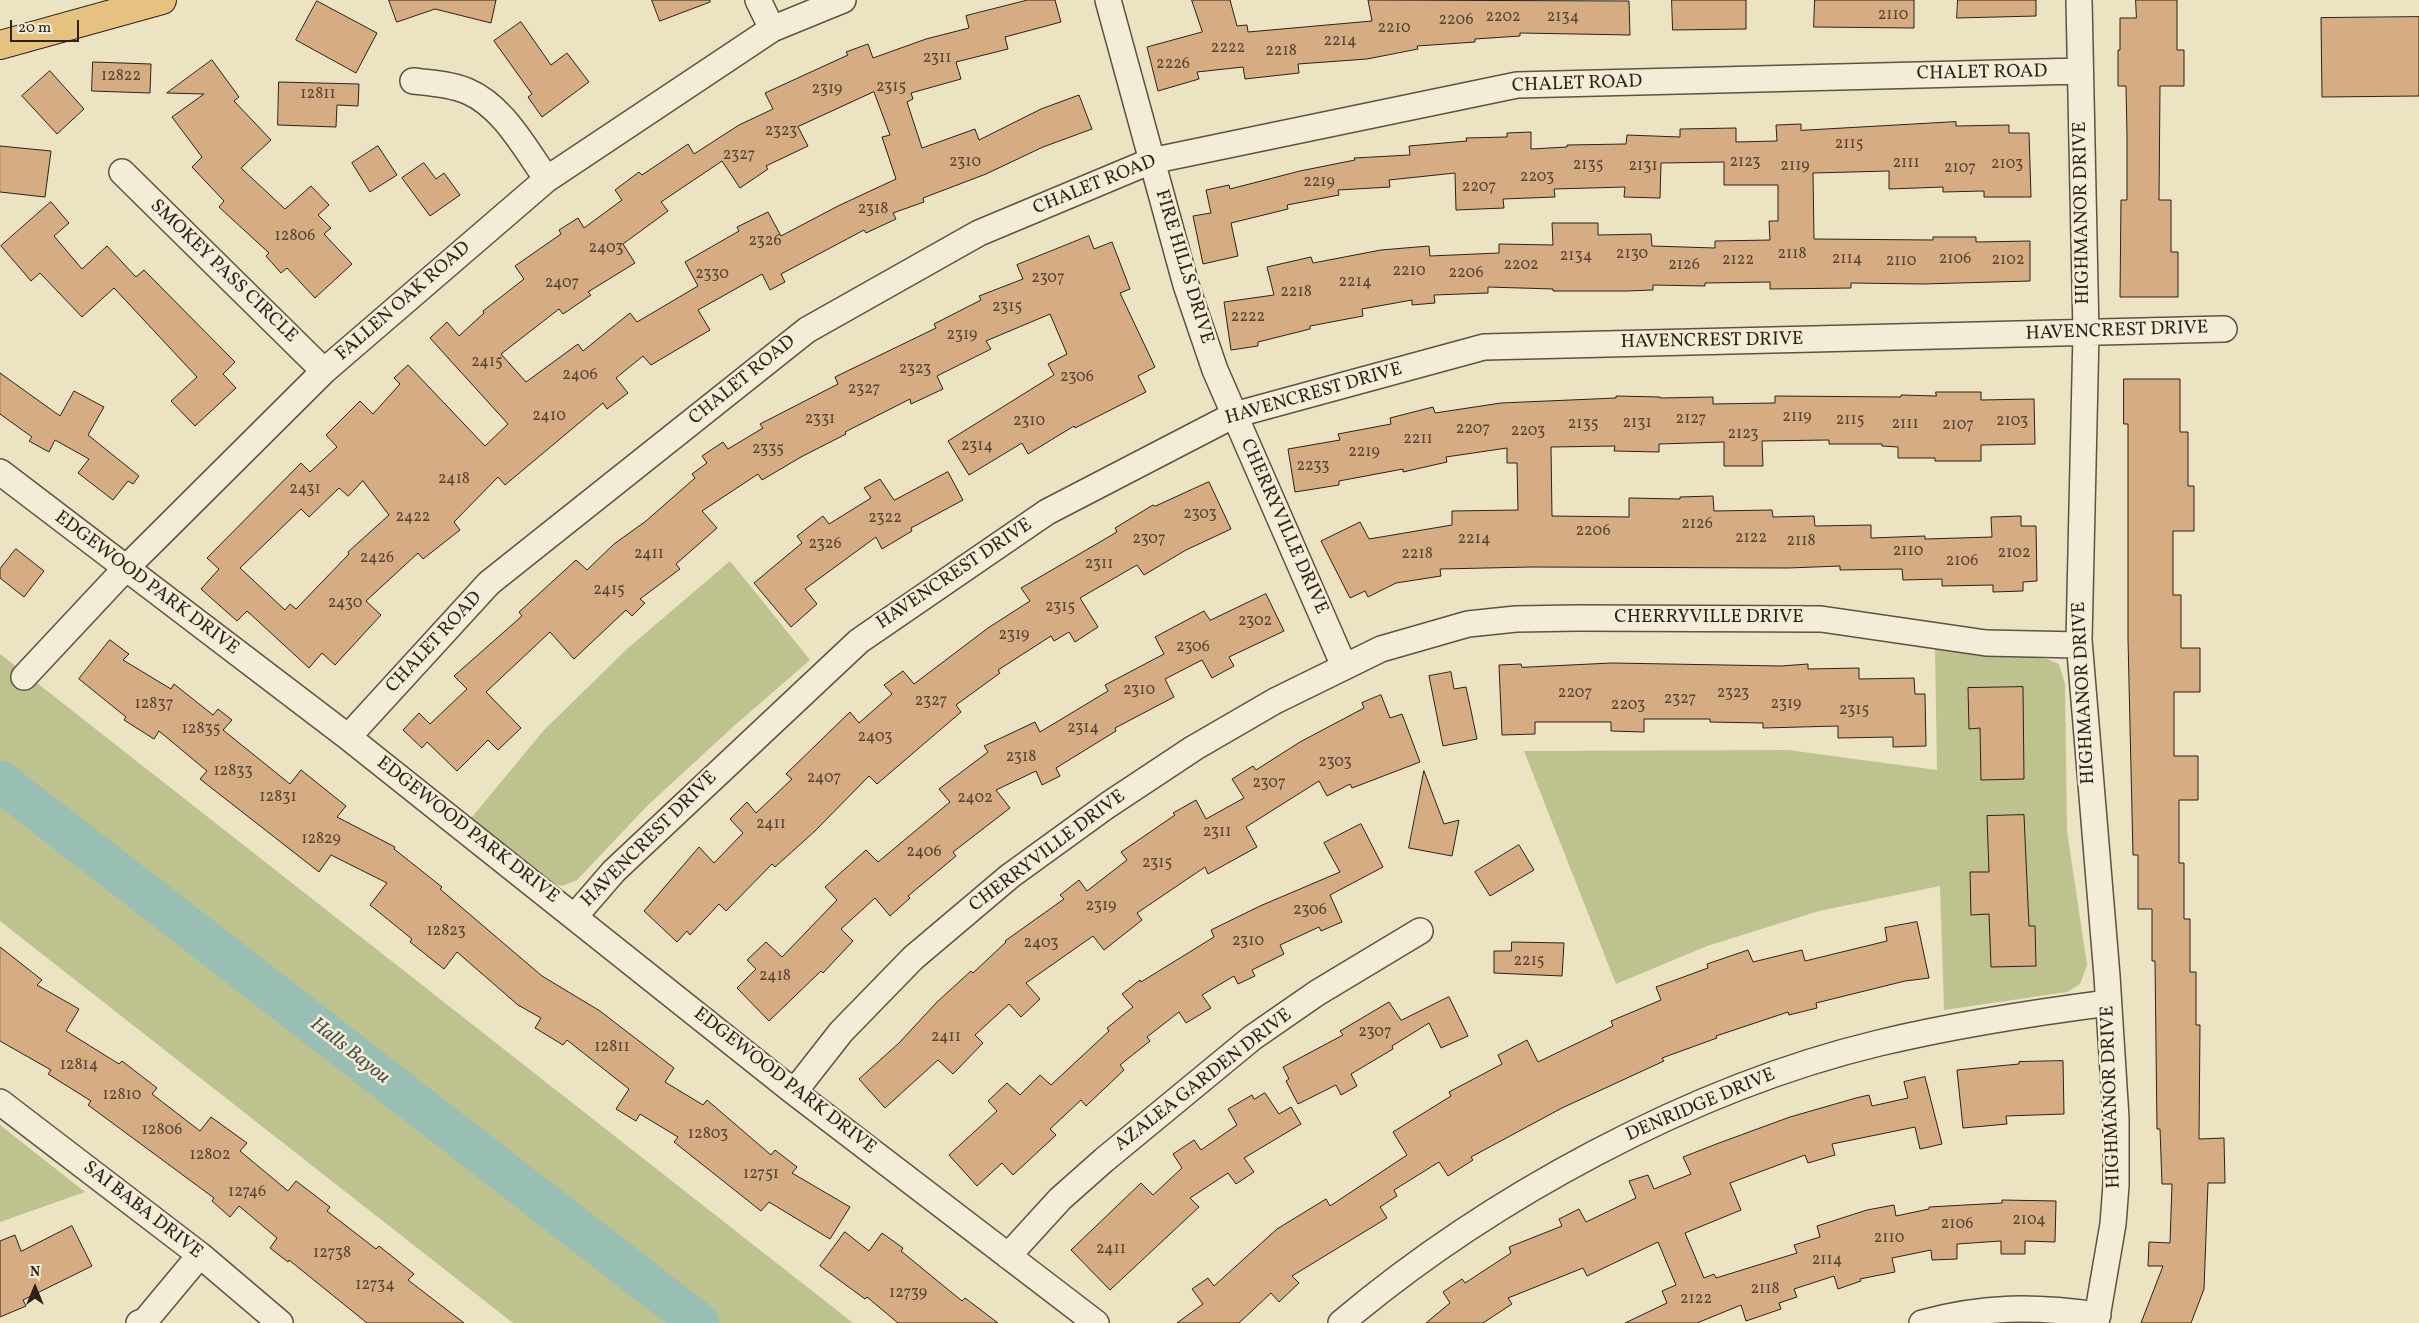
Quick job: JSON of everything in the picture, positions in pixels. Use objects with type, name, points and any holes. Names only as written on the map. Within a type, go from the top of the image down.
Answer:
[{"type":"main road","points":[[0,45],[162,0]]},
{"type":"street","points":[[758,0],[772,29]]},
{"type":"street","name":"FALLEN OAK ROAD","points":[[24,677],[126,568],[324,371],[547,179],[772,29],[843,0]]},
{"type":"street","name":"FIRE HILLS DRIVE","points":[[1108,0],[1186,285],[1215,370],[1234,415]]},
{"type":"street","name":"HIGHMANOR DRIVE","points":[[2079,0],[2086,333],[2079,645],[2116,1118],[2116,1185],[2113,1224],[2097,1319]]},
{"type":"street","name":"CHALET ROAD","points":[[348,737],[489,583],[807,330],[980,233],[1151,161],[1517,85],[2080,72]]},
{"type":"street","points":[[413,81],[443,84],[467,91],[490,105],[510,128],[547,179]]},
{"type":"street","name":"SMOKEY PASS CIRCLE","points":[[122,172],[324,371]]},
{"type":"street","name":"HAVENCREST DRIVE","points":[[574,916],[614,871],[859,641],[1047,512],[1234,415],[1484,347],[2224,329]]},
{"type":"street","name":"CHERRYVILLE DRIVE","points":[[1234,415],[1344,666]]},
{"type":"street","name":"EDGEWOOD PARK DRIVE","points":[[0,472],[348,737],[794,1092],[1096,1323]]},
{"type":"street","name":"CHERRYVILLE DRIVE","points":[[794,1092],[842,1032],[913,958],[1010,876],[1108,805],[1194,748],[1276,701],[1381,649],[1424,635],[1468,624],[1516,619],[1821,619],[1986,643],[2079,645]]},
{"type":"street","name":"AZALEA GARDEN DRIVE","points":[[1008,1256],[1060,1199],[1104,1160],[1245,1044],[1318,993],[1420,931]]},
{"type":"street","name":"DENRIDGE DRIVE","points":[[1341,1323],[1430,1255],[1523,1195],[1603,1149],[1720,1095],[1795,1067],[1877,1043],[1963,1025],[2108,1003]]},
{"type":"street","name":"SAI BABA DRIVE","points":[[0,1102],[200,1255],[280,1323]]},
{"type":"street","points":[[139,1323],[145,1321],[200,1255]]},
{"type":"street","points":[[1922,1323],[1988,1310],[2029,1307],[2097,1319]]},
{"type":"green space","points":[[730,561],[810,660],[735,725],[647,806],[577,880],[562,886],[549,882],[468,822],[544,730],[627,649]]},
{"type":"green space","points":[[1935,647],[2047,659],[2059,664],[2065,684],[2067,831],[2087,965],[2080,984],[2067,992],[1944,1010],[1940,886],[1819,911],[1707,946],[1616,984],[1524,751],[1788,750],[1937,770]]},
{"type":"green space","points":[[0,654],[853,1323],[513,1323],[0,921]]},
{"type":"green space","points":[[0,1125],[85,1192],[0,1222]]},
{"type":"building","points":[[389,0],[496,0],[491,23],[435,9],[397,22]]},
{"type":"building","points":[[652,0],[710,0],[710,2],[660,21]]},
{"type":"building","points":[[1028,0],[1055,0],[1061,22],[1005,37],[1008,49],[956,62],[961,79],[911,93],[913,99],[907,102],[922,148],[975,129],[979,140],[1041,109],[1079,95],[1092,129],[1043,147],[986,174],[923,198],[924,202],[893,213],[896,219],[866,233],[864,230],[781,274],[785,282],[770,290],[762,274],[698,310],[710,330],[651,365],[643,356],[616,378],[628,393],[607,409],[603,403],[505,485],[498,477],[454,522],[460,530],[423,559],[418,553],[366,601],[381,615],[335,665],[322,653],[309,668],[247,611],[237,621],[201,589],[219,569],[207,558],[301,463],[310,472],[337,447],[326,435],[360,401],[373,414],[400,384],[394,378],[408,365],[485,446],[508,424],[430,338],[447,322],[459,336],[484,313],[483,311],[524,279],[515,266],[561,234],[559,230],[578,218],[584,228],[622,200],[615,190],[639,172],[642,175],[688,144],[694,154],[739,125],[773,109],[765,93],[848,55],[846,52],[868,44],[873,58],[926,39],[969,28],[966,16]],"holes":[[[874,92],[890,135],[882,137],[896,179],[838,206],[781,236],[768,212],[737,227],[739,231],[685,262],[698,286],[637,322],[630,313],[583,351],[578,344],[526,382],[501,354],[559,309],[563,314],[591,295],[588,292],[635,263],[623,244],[668,211],[661,202],[722,161],[740,188],[768,169],[766,166],[808,146],[798,127]],[[363,481],[389,515],[348,552],[349,554],[296,609],[290,604],[285,610],[240,568],[301,509],[309,517],[339,488],[348,496]]]},
{"type":"building","points":[[1192,0],[1230,0],[1237,26],[1247,25],[1248,32],[1372,21],[1368,0],[1629,1],[1630,35],[1520,33],[1520,36],[1475,39],[1475,42],[1417,46],[1418,49],[1367,59],[1298,64],[1299,73],[1245,79],[1243,67],[1197,72],[1199,79],[1158,91],[1147,47],[1202,32]]},
{"type":"building","points":[[1672,0],[1746,0],[1746,29],[1673,30]]},
{"type":"building","points":[[1815,0],[1914,0],[1914,28],[1814,27]]},
{"type":"building","points":[[1958,0],[2036,0],[2036,16],[1957,18]]},
{"type":"building","points":[[2136,0],[2177,0],[2177,50],[2184,50],[2184,86],[2160,86],[2159,200],[2171,200],[2171,252],[2178,252],[2178,297],[2120,297],[2121,200],[2127,200],[2127,136],[2126,86],[2118,86],[2118,50],[2120,50],[2120,18],[2136,18]]},
{"type":"building","points":[[317,1],[377,33],[356,73],[296,40]]},
{"type":"building","points":[[2419,17],[2419,96],[2322,97],[2321,18]]},
{"type":"building","points":[[521,22],[551,65],[567,53],[589,82],[542,117],[528,97],[532,94],[494,41]]},
{"type":"building","points":[[212,60],[239,97],[234,101],[271,140],[241,168],[285,209],[311,186],[329,205],[318,215],[331,228],[324,234],[352,264],[315,298],[287,268],[281,273],[266,256],[269,253],[219,207],[224,201],[192,167],[202,157],[172,117],[204,94],[167,93]]},
{"type":"building","points":[[93,62],[151,64],[150,93],[92,91]]},
{"type":"building","points":[[50,71],[84,109],[57,134],[22,96]]},
{"type":"building","points":[[279,82],[359,84],[358,106],[337,105],[336,127],[278,125]]},
{"type":"building","points":[[1956,122],[1956,126],[2009,125],[2009,133],[2029,133],[2031,197],[1984,197],[1984,191],[1943,192],[1943,187],[1889,189],[1889,171],[1813,173],[1814,239],[1933,240],[1933,237],[1976,237],[1976,242],[2030,241],[2030,281],[1923,284],[1851,283],[1851,288],[1770,289],[1770,282],[1705,283],[1705,286],[1653,285],[1653,290],[1627,291],[1553,291],[1553,289],[1488,287],[1488,293],[1434,295],[1435,303],[1412,305],[1412,300],[1362,309],[1363,316],[1310,326],[1310,329],[1258,342],[1258,346],[1231,350],[1224,302],[1274,295],[1267,267],[1311,257],[1313,263],[1381,250],[1429,246],[1430,256],[1499,253],[1499,244],[1553,245],[1552,223],[1598,223],[1598,235],[1651,234],[1652,246],[1715,248],[1715,241],[1770,240],[1769,221],[1778,221],[1778,185],[1724,185],[1724,162],[1661,163],[1660,198],[1624,197],[1625,187],[1554,189],[1555,197],[1503,199],[1504,208],[1456,210],[1455,173],[1389,180],[1390,187],[1338,190],[1339,195],[1287,205],[1288,209],[1231,223],[1238,256],[1203,264],[1193,216],[1211,213],[1206,190],[1229,185],[1230,189],[1300,171],[1355,160],[1354,158],[1410,155],[1409,146],[1467,141],[1466,138],[1507,137],[1507,133],[1531,132],[1531,149],[1567,147],[1567,145],[1626,144],[1627,135],[1680,137],[1680,129],[1736,128],[1736,142],[1777,141],[1776,125],[1801,124],[1801,130]]},
{"type":"building","points":[[0,146],[51,151],[45,197],[0,192]]},
{"type":"building","points":[[378,146],[397,175],[370,192],[352,163]]},
{"type":"building","points":[[424,163],[436,179],[444,173],[460,195],[430,216],[402,178]]},
{"type":"building","points":[[51,202],[69,223],[54,236],[82,269],[107,246],[136,277],[144,270],[235,362],[223,374],[236,388],[195,426],[171,401],[197,377],[114,288],[82,317],[40,273],[31,281],[1,246]]},
{"type":"building","points":[[1089,236],[1094,249],[1112,242],[1130,289],[1120,293],[1155,367],[1138,376],[1146,392],[1075,428],[1074,426],[1028,454],[1022,443],[969,475],[948,441],[1054,375],[1048,364],[1067,354],[1050,314],[986,341],[991,349],[937,376],[943,389],[911,404],[910,399],[845,432],[846,434],[762,480],[758,474],[702,511],[717,528],[676,564],[680,569],[640,599],[645,603],[632,616],[626,610],[574,659],[550,632],[486,692],[521,728],[498,750],[488,740],[457,771],[427,742],[422,748],[403,730],[419,713],[430,724],[467,689],[454,676],[522,616],[519,612],[576,560],[587,570],[614,544],[646,521],[695,478],[692,474],[707,463],[702,456],[723,442],[728,449],[763,428],[760,424],[838,384],[835,377],[936,328],[934,324],[981,300],[979,296],[1023,279],[1017,265]]},
{"type":"building","points":[[0,373],[60,416],[74,391],[104,407],[88,435],[139,476],[133,484],[128,481],[113,500],[78,473],[89,459],[55,440],[49,452],[29,441],[32,437],[0,414]]},
{"type":"building","points":[[2124,379],[2180,379],[2180,432],[2188,432],[2188,486],[2194,486],[2194,531],[2173,531],[2173,595],[2181,595],[2181,648],[2200,648],[2200,692],[2174,692],[2174,756],[2198,756],[2198,800],[2179,800],[2179,863],[2184,863],[2184,919],[2190,919],[2190,972],[2196,972],[2196,1025],[2200,1025],[2199,1139],[2224,1138],[2225,1183],[2208,1183],[2204,1289],[2191,1323],[2141,1323],[2163,1266],[2148,1266],[2149,1242],[2170,1243],[2172,1184],[2162,1184],[2160,1129],[2157,1129],[2155,961],[2152,961],[2152,909],[2138,909],[2138,855],[2133,855],[2128,639],[2128,424],[2124,424]]},
{"type":"building","points":[[1936,392],[1981,392],[1981,400],[2034,399],[2035,444],[1981,445],[1981,461],[1935,461],[1935,458],[1898,458],[1898,447],[1882,446],[1882,444],[1829,444],[1829,440],[1762,441],[1763,466],[1724,466],[1724,442],[1659,444],[1659,452],[1614,451],[1615,446],[1551,447],[1552,516],[1629,517],[1629,498],[1680,499],[1680,497],[1713,496],[1714,511],[1772,510],[1773,517],[1814,516],[1815,526],[1871,525],[1871,538],[1925,536],[1925,539],[1992,537],[1991,517],[2021,516],[2021,526],[2036,526],[2037,581],[2023,582],[2023,591],[1993,592],[1993,585],[1942,586],[1942,579],[1903,580],[1902,569],[1840,570],[1840,566],[1788,568],[1531,567],[1440,569],[1441,576],[1396,583],[1368,597],[1365,591],[1350,598],[1321,541],[1360,522],[1369,539],[1452,525],[1452,511],[1518,510],[1517,463],[1507,463],[1507,448],[1446,457],[1447,462],[1403,472],[1403,469],[1339,481],[1339,485],[1295,492],[1288,449],[1340,440],[1338,434],[1391,424],[1390,418],[1433,407],[1435,413],[1501,403],[1616,398],[1616,396],[1660,398],[1713,397],[1713,404],[1775,403],[1775,396],[1901,397],[1901,395],[1936,396]]},
{"type":"building","points":[[948,472],[963,500],[911,528],[912,531],[882,549],[876,537],[805,589],[817,604],[791,627],[754,583],[802,543],[797,536],[823,516],[829,524],[871,498],[864,488],[880,479],[894,500]]},
{"type":"building","points":[[1209,482],[1231,529],[1186,550],[1144,575],[1137,565],[1080,598],[1098,627],[1075,642],[1069,632],[1054,641],[1051,636],[998,670],[1000,673],[956,705],[961,712],[877,784],[869,776],[815,831],[775,867],[772,864],[726,911],[719,904],[690,935],[687,931],[677,942],[644,911],[699,847],[714,863],[743,833],[730,819],[747,802],[756,813],[792,779],[786,774],[850,712],[859,723],[892,694],[884,685],[903,671],[914,684],[988,628],[1030,601],[1021,588],[1117,532],[1115,528],[1153,505],[1155,506]]},
{"type":"building","points":[[16,549],[44,571],[24,597],[0,578],[0,569]]},
{"type":"building","points":[[1266,594],[1284,631],[1229,657],[1234,666],[1212,678],[1202,660],[1165,679],[1174,697],[1115,728],[1116,731],[1056,768],[1060,776],[1042,785],[1036,771],[996,790],[1010,808],[953,852],[956,856],[908,896],[910,898],[890,916],[875,898],[841,929],[853,941],[823,973],[821,971],[769,1021],[737,988],[756,969],[747,960],[766,942],[782,957],[837,900],[825,887],[866,850],[878,862],[950,802],[939,789],[988,752],[984,746],[1035,722],[1040,732],[1108,691],[1105,685],[1164,654],[1155,637],[1204,611],[1210,620]]},
{"type":"building","points":[[110,640],[129,654],[123,660],[171,689],[174,684],[213,715],[218,709],[232,720],[223,730],[290,784],[301,770],[346,806],[337,817],[395,847],[394,849],[442,887],[440,889],[542,976],[600,1011],[674,1068],[665,1082],[703,1105],[707,1100],[771,1155],[775,1150],[797,1167],[792,1173],[850,1207],[830,1239],[769,1202],[761,1211],[674,1142],[678,1137],[640,1114],[636,1121],[616,1109],[629,1089],[567,1040],[563,1045],[535,1028],[541,1018],[518,1005],[457,952],[444,969],[410,942],[412,939],[370,905],[387,883],[331,855],[319,872],[200,779],[207,771],[159,731],[154,739],[124,720],[126,717],[79,679]]},
{"type":"building","points":[[1612,663],[1781,666],[1808,664],[1808,669],[1859,668],[1859,679],[1914,678],[1915,694],[1925,694],[1926,746],[1893,747],[1893,737],[1838,738],[1838,726],[1763,728],[1763,723],[1710,722],[1710,719],[1644,719],[1644,732],[1611,731],[1611,722],[1535,722],[1535,734],[1502,735],[1499,665],[1521,664],[1522,667]]},
{"type":"building","points":[[1451,672],[1454,689],[1466,687],[1477,739],[1443,746],[1429,676]]},
{"type":"building","points":[[2023,687],[2024,779],[1981,780],[1980,728],[1969,729],[1968,688]]},
{"type":"building","points":[[1381,695],[1390,718],[1402,714],[1420,762],[1352,788],[1350,784],[1327,796],[1319,781],[1246,827],[1257,847],[1208,874],[1205,867],[1137,913],[1142,920],[1104,950],[1093,936],[1026,983],[1040,999],[1021,1017],[1009,1004],[975,1035],[983,1043],[953,1074],[938,1060],[885,1108],[859,1079],[899,1043],[937,1002],[971,971],[973,973],[1005,941],[1064,899],[1060,895],[1079,880],[1087,891],[1127,860],[1121,852],[1175,815],[1173,813],[1196,800],[1206,819],[1244,798],[1232,779],[1253,766],[1256,770],[1300,742],[1364,708],[1362,703]]},
{"type":"building","points":[[1424,771],[1444,824],[1459,820],[1452,856],[1409,848]]},
{"type":"building","points":[[2024,815],[2029,926],[2035,926],[2036,966],[1991,967],[1989,914],[1971,915],[1970,872],[1989,872],[1987,816]]},
{"type":"building","points":[[1361,824],[1383,867],[1330,895],[1342,922],[1321,931],[1319,927],[1280,945],[1284,954],[1252,970],[1255,976],[1238,984],[1234,976],[1202,995],[1211,1008],[1186,1023],[1179,1012],[1147,1037],[1150,1041],[1120,1065],[1124,1070],[1086,1106],[1081,1100],[1050,1129],[1056,1135],[1013,1175],[1002,1163],[977,1186],[949,1155],[997,1111],[988,1101],[1007,1083],[1020,1095],[1040,1075],[1051,1085],[1109,1031],[1107,1028],[1133,1007],[1122,994],[1140,980],[1141,982],[1214,937],[1211,930],[1260,906],[1340,872],[1324,843]]},
{"type":"building","points":[[1519,845],[1534,870],[1490,896],[1475,872]]},
{"type":"building","points":[[1917,922],[1929,978],[1905,981],[1816,1003],[1817,1008],[1789,1015],[1788,1012],[1716,1036],[1717,1038],[1662,1058],[1664,1061],[1562,1108],[1471,1157],[1473,1160],[1448,1176],[1439,1162],[1394,1190],[1397,1196],[1380,1207],[1387,1218],[1292,1276],[1299,1283],[1279,1302],[1271,1293],[1239,1323],[1177,1323],[1203,1304],[1192,1289],[1208,1278],[1214,1286],[1277,1229],[1326,1199],[1330,1206],[1407,1155],[1393,1132],[1451,1096],[1449,1092],[1502,1064],[1498,1055],[1527,1040],[1538,1062],[1613,1026],[1611,1021],[1661,1000],[1656,987],[1708,968],[1707,964],[1748,950],[1753,962],[1802,950],[1805,961],[1887,941],[1885,928]]},
{"type":"building","points":[[1512,942],[1564,943],[1562,976],[1494,973],[1494,951],[1511,951]]},
{"type":"building","points":[[0,947],[42,980],[37,985],[79,1009],[66,1031],[119,1064],[122,1061],[157,1088],[152,1094],[200,1131],[211,1117],[247,1143],[240,1151],[288,1191],[296,1181],[330,1207],[327,1211],[376,1249],[379,1246],[414,1274],[408,1280],[464,1323],[367,1323],[289,1260],[288,1262],[270,1248],[277,1238],[239,1206],[230,1217],[212,1201],[214,1198],[88,1105],[91,1101],[48,1074],[51,1070],[0,1041]]},
{"type":"building","points":[[1449,997],[1468,1036],[1441,1048],[1429,1023],[1392,1046],[1393,1049],[1351,1074],[1357,1086],[1341,1095],[1336,1085],[1298,1104],[1286,1081],[1289,1079],[1283,1067],[1343,1035],[1340,1031],[1389,1002],[1401,1020]]},
{"type":"building","points":[[2063,1061],[2064,1114],[2006,1116],[2007,1124],[1963,1128],[1957,1070],[2019,1064],[2019,1062]]},
{"type":"building","points":[[1925,1077],[1942,1144],[1920,1149],[1915,1127],[1832,1144],[1835,1155],[1808,1163],[1805,1155],[1730,1183],[1741,1210],[1685,1233],[1704,1278],[1714,1274],[1716,1278],[1797,1253],[1794,1245],[1820,1237],[1817,1226],[1867,1210],[1894,1205],[1896,1216],[1929,1209],[1929,1207],[2002,1203],[2002,1200],[2056,1201],[2055,1242],[2025,1241],[2025,1254],[2001,1254],[2001,1241],[1957,1244],[1957,1259],[1932,1260],[1931,1250],[1892,1258],[1895,1272],[1860,1279],[1861,1281],[1838,1289],[1834,1276],[1794,1289],[1797,1297],[1779,1303],[1781,1309],[1746,1321],[1741,1305],[1697,1323],[1625,1323],[1667,1303],[1662,1291],[1676,1285],[1658,1242],[1587,1276],[1583,1268],[1508,1298],[1512,1304],[1483,1323],[1426,1323],[1450,1303],[1443,1292],[1462,1279],[1465,1283],[1511,1253],[1509,1247],[1562,1226],[1559,1219],[1579,1209],[1586,1222],[1636,1198],[1629,1181],[1648,1175],[1654,1189],[1691,1174],[1683,1157],[1790,1117],[1856,1098],[1869,1095],[1872,1106],[1908,1098],[1904,1082]]},
{"type":"building","points":[[1265,1093],[1279,1114],[1291,1107],[1301,1124],[1244,1158],[1254,1172],[1236,1184],[1228,1173],[1190,1198],[1199,1207],[1110,1290],[1071,1250],[1141,1183],[1153,1195],[1182,1168],[1173,1154],[1194,1140],[1201,1150],[1237,1125],[1228,1109],[1252,1095],[1254,1099]]},
{"type":"building","points":[[72,1226],[92,1266],[23,1300],[26,1306],[0,1317],[0,1241],[15,1235],[21,1251]]},
{"type":"building","points":[[845,1232],[869,1251],[882,1233],[903,1248],[901,1251],[962,1301],[965,1298],[998,1323],[898,1323],[867,1297],[865,1299],[820,1266]]},
{"type":"waterway","name":"Halls Bayou","points":[[0,781],[699,1323]]}]
